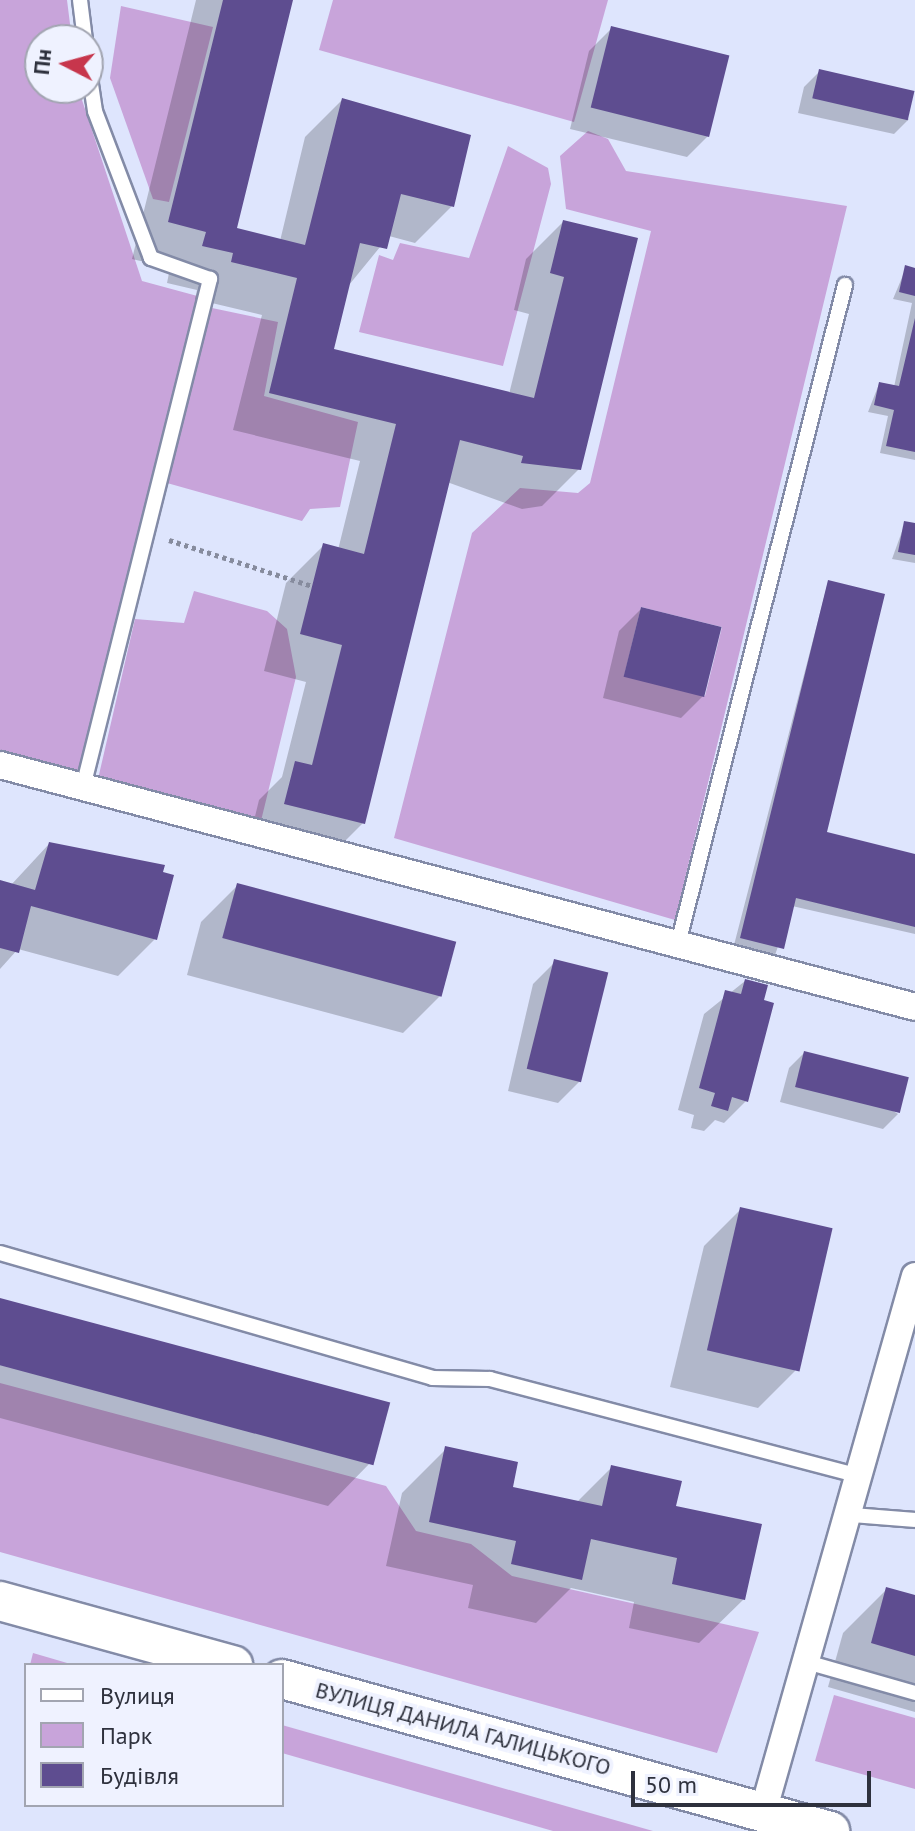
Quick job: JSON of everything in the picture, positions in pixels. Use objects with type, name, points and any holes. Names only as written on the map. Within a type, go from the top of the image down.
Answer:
[{"type":"main road","points":[[0,1601],[226,1663]]},
{"type":"main road","name":"ВУЛИЦЯ ДАНИЛА ГАЛИЦЬКОГО","points":[[284,1680],[756,1821],[830,1831]]},
{"type":"street","points":[[0,765],[915,1007]]},
{"type":"street","points":[[756,1821],[810,1663],[864,1477],[914,1286]]},
{"type":"lane","points":[[80,0],[83,24]]},
{"type":"lane","points":[[83,787],[210,279],[151,258],[94,104]]},
{"type":"lane","points":[[678,944],[845,285]]},
{"type":"lane","points":[[0,1253],[432,1378],[490,1379],[864,1477]]},
{"type":"lane","points":[[853,1515],[915,1520]]},
{"type":"lane","points":[[810,1663],[915,1693]]},
{"type":"path","points":[[147,532],[312,586]]},
{"type":"green space","points":[[0,0],[67,0],[70,24],[24,24],[24,104],[83,104],[142,281],[201,297],[79,776],[0,755]]},
{"type":"green space","points":[[333,0],[608,0],[574,122],[319,50]]},
{"type":"green space","points":[[121,6],[213,27],[169,202],[153,199],[110,78]]},
{"type":"green space","points":[[588,131],[608,139],[626,171],[847,206],[675,920],[394,838],[472,533],[520,488],[578,493],[590,483],[651,231],[566,209],[560,156]],"holes":[[[641,607],[722,627],[705,696],[624,676]]]},
{"type":"green space","points":[[508,146],[548,168],[551,184],[503,366],[359,332],[379,255],[393,260],[400,243],[469,258]]},
{"type":"green space","points":[[212,308],[278,322],[264,396],[358,422],[340,507],[310,509],[302,521],[167,483]]},
{"type":"green space","points":[[194,591],[267,611],[287,629],[296,677],[260,825],[98,779],[135,619],[184,623]]},
{"type":"green space","points":[[0,1383],[386,1486],[416,1531],[471,1544],[512,1576],[759,1632],[717,1753],[0,1552]]},
{"type":"green space","points":[[33,1653],[67,1663],[30,1663]]},
{"type":"green space","points":[[834,1695],[915,1718],[915,1789],[815,1761]]},
{"type":"green space","points":[[284,1726],[653,1831],[553,1831],[284,1754]]},
{"type":"building","points":[[223,0],[293,0],[237,228],[305,245],[342,98],[471,135],[454,207],[401,194],[387,249],[360,243],[334,349],[534,398],[564,277],[550,273],[563,220],[638,238],[581,470],[521,463],[523,456],[460,440],[365,824],[284,804],[295,761],[312,765],[342,645],[300,634],[323,543],[364,554],[396,424],[269,393],[297,278],[231,262],[233,253],[202,246],[206,232],[168,222]]},
{"type":"building","points":[[611,26],[729,56],[709,137],[591,108]]},
{"type":"building","points":[[819,69],[914,91],[908,120],[812,98]]},
{"type":"building","points":[[905,265],[915,268],[915,296],[899,292]]},
{"type":"building","points":[[915,318],[915,452],[886,446],[894,410],[874,405],[879,382],[899,386]]},
{"type":"building","points":[[904,521],[915,523],[915,555],[898,552]]},
{"type":"building","points":[[828,580],[885,594],[827,832],[915,854],[915,927],[796,898],[784,949],[740,938]]},
{"type":"building","points":[[641,607],[722,627],[704,697],[624,677]]},
{"type":"building","points":[[49,842],[165,865],[163,872],[174,875],[157,940],[31,906],[19,953],[0,948],[0,880],[35,890]]},
{"type":"building","points":[[237,883],[456,942],[442,997],[222,938]]},
{"type":"building","points":[[554,959],[608,973],[581,1082],[527,1069]]},
{"type":"building","points":[[745,979],[768,985],[764,1000],[774,1003],[748,1102],[732,1097],[728,1111],[711,1106],[715,1093],[699,1088],[725,990],[741,994]]},
{"type":"building","points":[[804,1051],[909,1077],[900,1113],[795,1087]]},
{"type":"building","points":[[740,1207],[833,1228],[799,1372],[707,1350]]},
{"type":"building","points":[[0,1298],[390,1403],[373,1465],[0,1365]]},
{"type":"building","points":[[445,1446],[518,1462],[513,1487],[602,1506],[611,1465],[682,1481],[676,1506],[762,1524],[745,1600],[672,1584],[677,1558],[591,1539],[582,1580],[511,1564],[516,1541],[429,1522]]},
{"type":"building","points":[[886,1587],[915,1595],[915,1656],[871,1643]]}]
